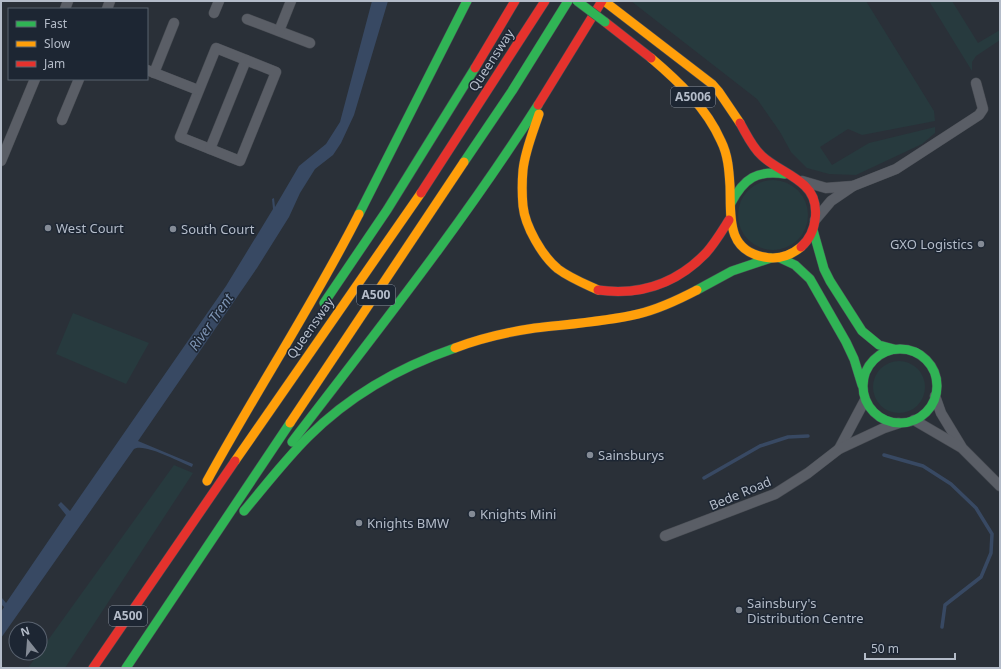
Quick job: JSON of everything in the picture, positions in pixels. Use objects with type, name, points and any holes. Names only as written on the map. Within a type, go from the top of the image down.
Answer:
[{"type":"main road","points":[[163,564],[229,441],[340,252],[467,1]]},
{"type":"main road","points":[[317,312],[391,203],[449,112],[515,1]]},
{"type":"main road","name":"Queensway","points":[[93,668],[163,564],[428,183],[545,1]]},
{"type":"main road","name":"A500","points":[[126,668],[512,91],[568,1]]},
{"type":"main road","name":"A5006","points":[[577,1],[651,58],[685,88],[703,110],[719,137],[727,157],[730,179],[730,204]]},
{"type":"main road","points":[[181,587],[419,277],[482,189],[548,89],[603,1]]},
{"type":"main road","name":"A5006","points":[[603,1],[712,84],[753,147],[766,160],[785,174]]},
{"type":"main road","points":[[548,89],[531,136],[524,169],[523,207],[531,232],[536,242],[549,260],[558,269],[576,280],[599,290],[622,292],[644,290],[666,283],[690,267],[707,252],[729,220]]},
{"type":"main road","points":[[181,587],[292,454],[318,428],[356,397],[399,371],[426,358],[491,336],[520,331],[585,324],[656,309],[686,297],[744,266],[776,258],[796,252],[809,239],[814,225],[816,213],[813,198],[799,180],[785,174],[765,172],[755,175],[740,186],[736,192],[730,204],[729,220],[732,231],[749,252],[757,256],[776,258],[795,265],[810,279],[854,359],[868,407],[878,417],[892,422],[899,423],[914,420],[928,410],[936,396],[936,380],[932,367],[915,352],[879,345],[862,331],[827,275],[819,250],[814,225]]},
{"type":"main road","points":[[229,441],[308,325]]},
{"type":"main road","points":[[862,384],[867,368],[872,361],[894,349]]},
{"type":"street","points":[[214,13],[219,1]]},
{"type":"street","points":[[279,32],[291,1]]},
{"type":"street","points":[[247,19],[310,43]]},
{"type":"street","points":[[174,23],[150,71],[198,90]]},
{"type":"street","points":[[216,48],[246,60],[276,72],[240,161],[180,137],[216,48]]},
{"type":"street","points":[[210,149],[246,60]]},
{"type":"street","points":[[1,161],[35,80]]},
{"type":"street","points":[[62,120],[79,80]]},
{"type":"street","points":[[814,225],[831,201],[853,186],[896,169],[979,115],[983,109],[976,83]]},
{"type":"street","points":[[799,180],[826,188],[853,186]]},
{"type":"street","points":[[936,396],[941,413],[962,448]]},
{"type":"street","name":"Bede Road","points":[[839,449],[865,400]]},
{"type":"street","points":[[914,420],[925,425],[962,448],[1000,486]]},
{"type":"street","name":"Bede Road","points":[[665,536],[775,494],[808,473],[839,449],[884,428],[899,423]]},
{"type":"green space","points":[[631,1],[866,1],[934,111],[935,121],[862,135],[848,129],[820,147],[832,165],[869,143],[935,127],[935,133],[922,144],[856,175],[829,174],[807,168],[791,152],[780,132],[757,99]]},
{"type":"green space","points":[[929,1],[952,1],[978,43],[1000,30],[1000,40],[976,56],[972,62],[972,71]]},
{"type":"green space","points":[[773,180],[792,186],[802,196],[808,215],[802,234],[792,244],[773,250],[754,244],[744,234],[738,215],[744,196],[754,186]]},
{"type":"green space","points":[[73,313],[149,343],[126,384],[56,354]]},
{"type":"green space","points":[[899,361],[913,365],[921,373],[925,387],[921,401],[913,409],[899,413],[885,409],[877,401],[873,387],[877,373],[885,365]]},
{"type":"green space","points":[[174,465],[193,473],[65,668],[28,668],[33,661],[48,661],[48,640]]},
{"type":"water","name":"River Trent","points":[[372,1],[388,1],[354,115],[341,143],[333,155],[315,169],[300,193],[289,217],[257,268],[138,441],[193,464],[192,467],[154,451],[139,448],[134,449],[13,621],[8,621],[8,628],[1,638],[1,612],[4,607],[1,604],[1,584],[2,598],[6,603],[66,515],[58,505],[61,502],[70,511],[226,286],[273,209],[272,199],[274,198],[275,207],[299,166],[326,144],[340,122]]},
{"type":"waterway","points":[[704,478],[760,446],[788,437],[808,436]]},
{"type":"waterway","points":[[884,455],[923,466],[951,484],[976,508],[992,534],[991,553],[981,577],[945,605],[942,627]]},
{"type":"traffic: fast","points":[[359,214],[467,1]]},
{"type":"traffic: fast","points":[[464,162],[512,91],[568,1]]},
{"type":"traffic: fast","points":[[577,1],[605,22]]},
{"type":"traffic: fast","points":[[324,303],[387,210],[475,68]]},
{"type":"traffic: fast","points":[[292,442],[450,234],[538,105]]},
{"type":"traffic: fast","points":[[731,203],[741,187],[752,178],[767,173],[785,174]]},
{"type":"traffic: fast","points":[[813,230],[824,269],[862,331],[879,345],[894,349]]},
{"type":"traffic: fast","points":[[697,290],[732,271],[771,258]]},
{"type":"traffic: fast","points":[[780,258],[795,265],[810,279],[846,342],[854,359],[862,385]]},
{"type":"traffic: fast","points":[[244,511],[275,473],[308,437],[341,408],[376,384],[415,364],[455,348]]},
{"type":"traffic: fast","points":[[900,349],[921,355],[931,365],[937,386],[931,407],[921,417],[900,423],[879,417],[869,407],[863,386],[869,365],[879,355],[900,349]]},
{"type":"traffic: fast","points":[[126,668],[290,423]]},
{"type":"traffic: slow","points":[[604,1],[712,84],[740,123]]},
{"type":"traffic: slow","points":[[651,58],[690,95],[708,117],[721,141],[727,157],[729,168],[730,209],[733,230],[743,247],[752,253],[769,258],[779,258],[788,255],[801,247]]},
{"type":"traffic: slow","points":[[539,114],[527,149],[524,163],[522,188],[524,214],[540,249],[552,263],[567,275],[598,290]]},
{"type":"traffic: slow","points":[[290,423],[464,162]]},
{"type":"traffic: slow","points":[[235,461],[421,193]]},
{"type":"traffic: slow","points":[[207,481],[304,315],[359,214]]},
{"type":"traffic: slow","points":[[455,348],[485,338],[515,331],[599,321],[638,314],[668,304],[697,290]]},
{"type":"traffic: jam","points":[[475,68],[515,1]]},
{"type":"traffic: jam","points":[[421,193],[545,1]]},
{"type":"traffic: jam","points":[[538,105],[602,1]]},
{"type":"traffic: jam","points":[[605,22],[651,58]]},
{"type":"traffic: jam","points":[[740,123],[752,145],[758,152],[805,186],[814,200],[814,226],[811,234],[801,247]]},
{"type":"traffic: jam","points":[[598,290],[629,291],[643,289],[670,280],[683,273],[706,253],[729,220]]},
{"type":"traffic: jam","points":[[93,668],[235,461]]},
{"type":"place","name":"West Court","points":[[48,228]]},
{"type":"place","name":"South Court","points":[[173,229]]},
{"type":"place","name":"GXO Logistics","points":[[981,244]]},
{"type":"place","name":"Sainsburys","points":[[590,455]]},
{"type":"place","name":"Knights Mini","points":[[472,514]]},
{"type":"place","name":"Knights BMW","points":[[359,523]]},
{"type":"place","name":"Sainsbury's Distribution Centre","points":[[739,610]]}]
